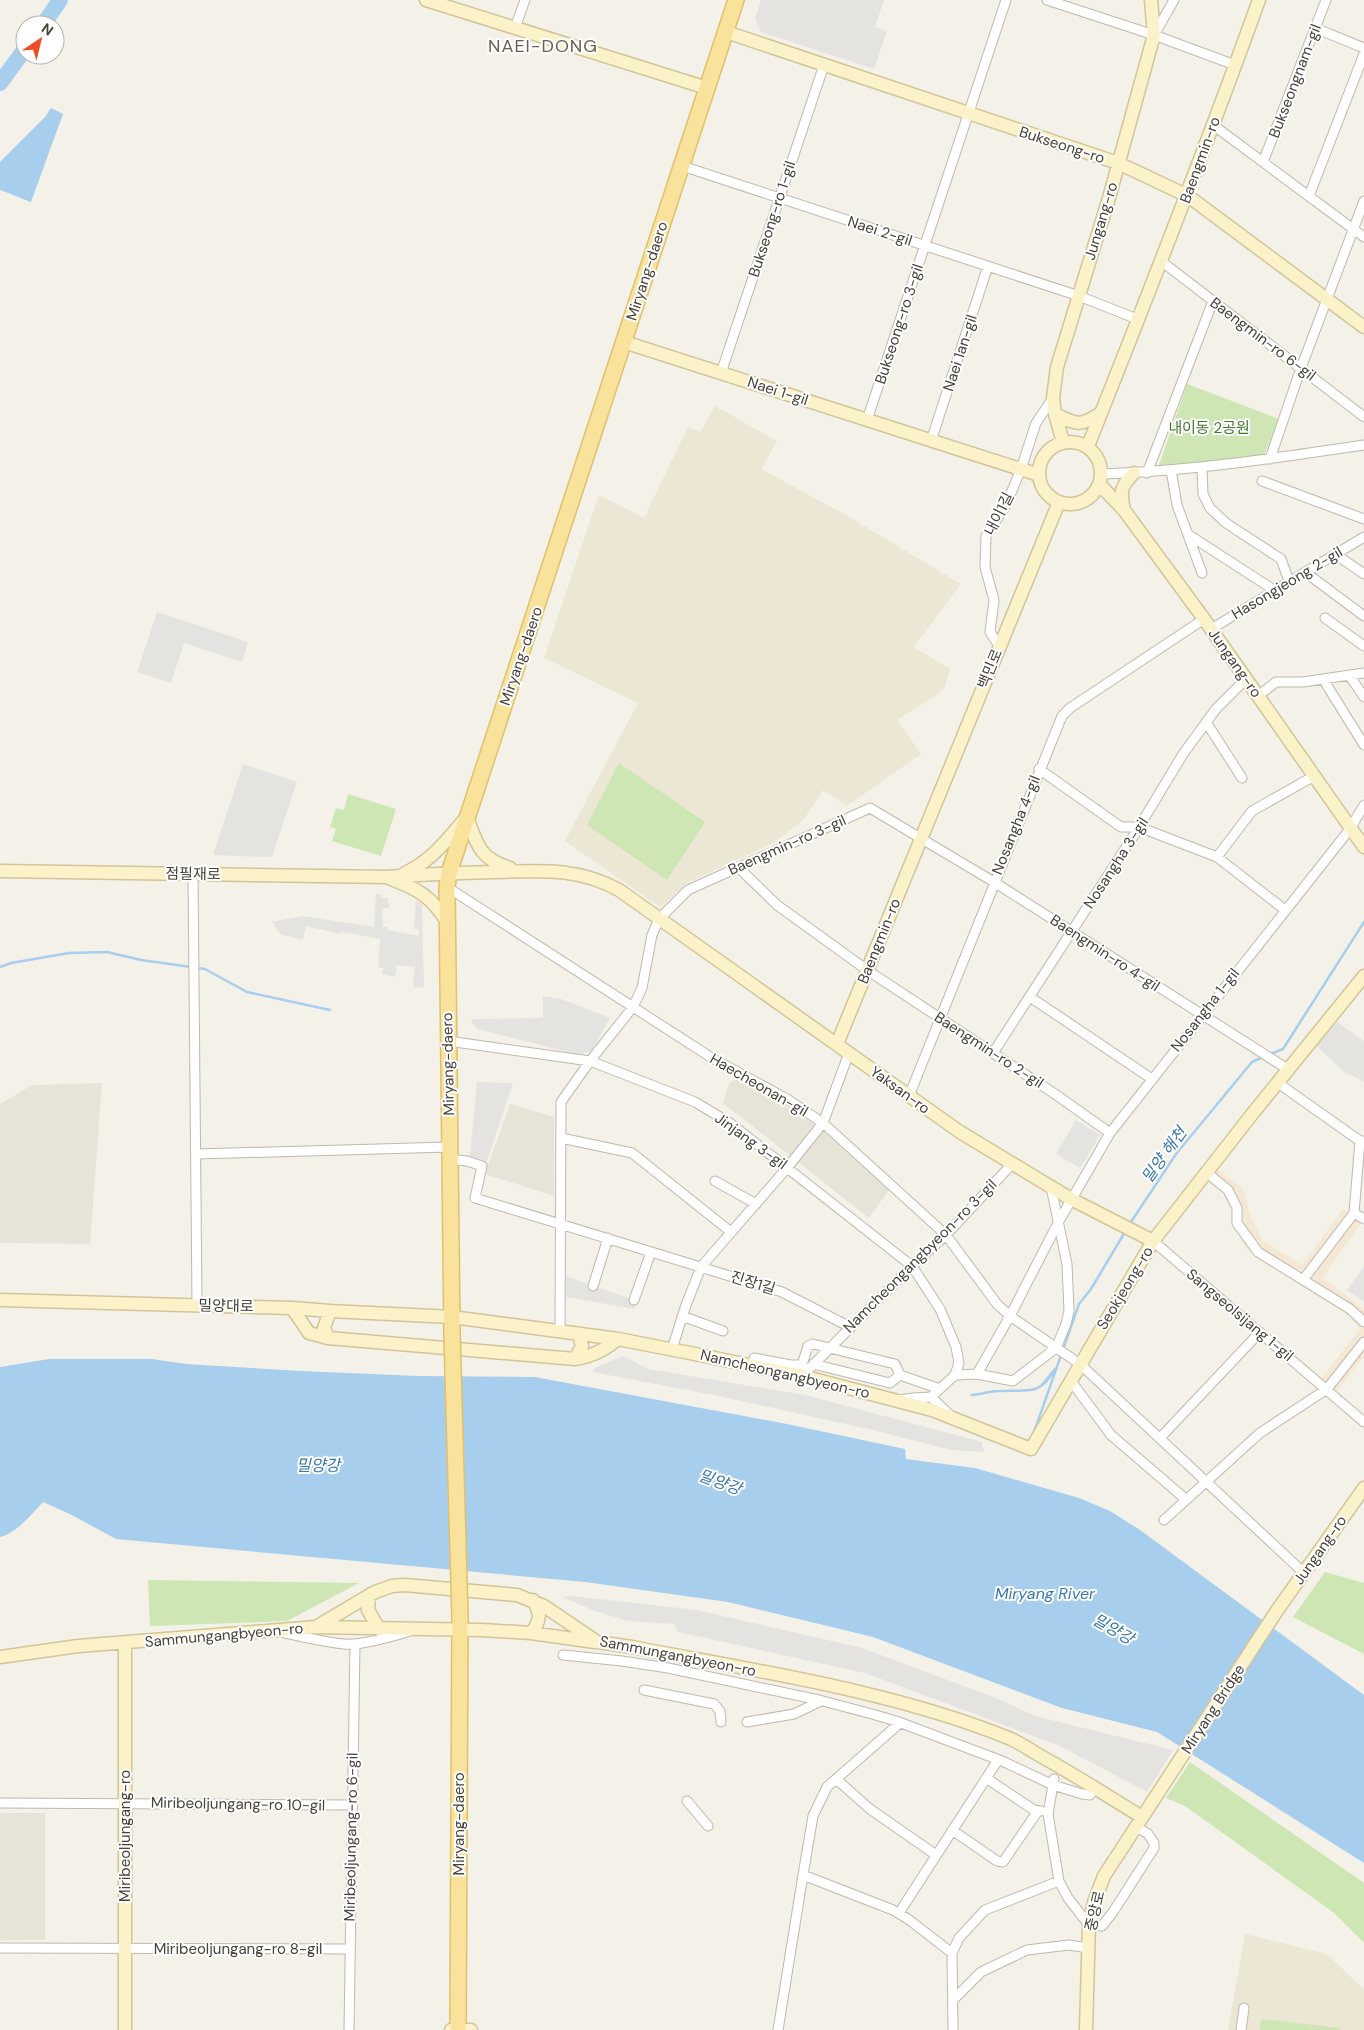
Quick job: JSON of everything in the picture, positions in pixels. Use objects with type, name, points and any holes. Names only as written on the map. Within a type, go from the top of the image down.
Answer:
[{"type":"main road","name":"Miryang-daero","points":[[458,2030],[460,1624],[449,1153],[448,880],[467,817],[736,0]]},
{"type":"street","points":[[426,0],[707,88]]},
{"type":"street","points":[[514,28],[525,0]]},
{"type":"street","name":"Bukseong-ro 3-gil","points":[[867,420],[1006,0]]},
{"type":"street","points":[[1047,0],[1154,35],[1235,65]]},
{"type":"street","name":"Jungang-ro","points":[[1062,442],[1053,398],[1057,367],[1154,35],[1151,0]]},
{"type":"street","points":[[1154,35],[1174,0]]},
{"type":"street","name":"Baengmin-ro","points":[[1137,319],[1188,196],[1259,0]]},
{"type":"street","name":"Bukseongnam-gil","points":[[1263,162],[1326,0]]},
{"type":"street","points":[[1315,28],[1364,48]]},
{"type":"street","name":"Bukseong-ro","points":[[726,32],[1118,163],[1188,196],[1364,327]]},
{"type":"street","points":[[1309,196],[1364,54]]},
{"type":"street","name":"Bukseong-ro 1-gil","points":[[721,373],[824,65]]},
{"type":"street","points":[[1213,125],[1364,237]]},
{"type":"street","name":"Naei 2-gil","points":[[682,166],[1079,296],[1137,319]]},
{"type":"street","points":[[1270,459],[1301,368],[1364,201]]},
{"type":"street","name":"Baengmin-ro 6-gil","points":[[1161,261],[1364,417]]},
{"type":"street","name":"Naei 1an-gil","points":[[931,441],[988,266]]},
{"type":"street","points":[[1147,472],[1214,301]]},
{"type":"street","points":[[1088,446],[1137,319]]},
{"type":"street","name":"Naei 1-gil","points":[[624,342],[931,441]]},
{"type":"street","points":[[1020,469],[1036,423],[1053,398]]},
{"type":"street","points":[[1055,414],[1074,423],[1085,424],[1101,413]]},
{"type":"street","points":[[931,441],[1039,475]]},
{"type":"street","points":[[1062,442],[1078,442],[1088,446],[1098,459],[1101,479],[1094,494],[1086,500],[1075,504],[1059,502],[1047,493],[1042,485],[1039,475],[1043,456],[1062,442]]},
{"type":"street","points":[[1101,479],[1134,473],[1270,459],[1364,445]]},
{"type":"street","points":[[1202,467],[1203,494],[1210,508],[1226,523],[1281,558],[1289,582]]},
{"type":"street","name":"내이1길","points":[[999,646],[990,632],[994,600],[985,567],[986,536],[1006,505],[1020,469]]},
{"type":"street","points":[[1171,470],[1177,504],[1202,573]]},
{"type":"street","points":[[1124,510],[1121,492],[1125,482],[1134,473]]},
{"type":"street","name":"Jungang-ro","points":[[1101,479],[1208,624],[1364,847]]},
{"type":"street","points":[[1262,481],[1364,520]]},
{"type":"street","name":"백민로","points":[[921,837],[1059,502]]},
{"type":"street","points":[[1189,535],[1274,590]]},
{"type":"street","name":"Hasongjeong 2-gil","points":[[1208,624],[1289,582],[1364,537]]},
{"type":"street","points":[[1335,554],[1364,574]]},
{"type":"street","points":[[1305,572],[1364,616]]},
{"type":"street","points":[[1325,618],[1364,646]]},
{"type":"street","name":"Nosangha 4-gil","points":[[909,1096],[1039,769],[1062,716],[1208,624]]},
{"type":"street","points":[[1258,696],[1276,682],[1303,682],[1364,673]]},
{"type":"street","points":[[1349,675],[1364,697]]},
{"type":"street","name":"Nosangha 3-gil","points":[[993,1053],[1139,827],[1183,754],[1216,709],[1246,679]]},
{"type":"street","points":[[1323,679],[1364,745]]},
{"type":"street","points":[[1206,722],[1242,778]]},
{"type":"street","points":[[1039,769],[1121,827],[1139,827],[1217,857],[1285,910]]},
{"type":"street","points":[[1217,857],[1252,811],[1314,776]]},
{"type":"street","name":"Nosangha 1-gil","points":[[977,1374],[1010,1316],[1071,1199],[1110,1133],[1350,828],[1364,805]]},
{"type":"street","name":"Baengmin-ro 3-gil","points":[[659,920],[688,890],[870,808],[921,837]]},
{"type":"street","name":"Yaksan-ro","points":[[467,817],[476,844],[485,856],[496,864],[522,872]]},
{"type":"street","name":"점필재로","points":[[393,876],[418,867],[429,858],[467,817]]},
{"type":"street","name":"Baengmin-ro","points":[[837,1044],[921,837]]},
{"type":"street","name":"Baengmin-ro 4-gil","points":[[921,837],[1287,1069]]},
{"type":"street","name":"Baengmin-ro 2-gil","points":[[738,867],[777,905],[867,970],[1055,1094],[1110,1133]]},
{"type":"street","name":"점필재로","points":[[0,870],[393,876],[448,880]]},
{"type":"street","name":"Yaksan-ro","points":[[448,880],[522,872],[562,871],[601,880],[619,890],[960,1132],[1071,1199],[1153,1241]]},
{"type":"street","points":[[193,874],[197,1305]]},
{"type":"street","name":"점필재로","points":[[393,876],[428,898],[437,906],[447,922]]},
{"type":"street","name":"Haecheonan-gil","points":[[448,880],[633,1007],[712,1058],[787,1099],[823,1123],[946,1235],[997,1304],[1010,1316],[1080,1364]]},
{"type":"street","points":[[560,1332],[561,1102],[590,1061],[633,1007],[642,988],[652,934],[659,920]]},
{"type":"street","name":"Seokjeong-ro","points":[[1080,1364],[1153,1241],[1206,1172],[1278,1084],[1287,1069],[1364,976]]},
{"type":"street","points":[[1030,997],[1152,1079]]},
{"type":"street","name":"Jinjang 3-gil","points":[[448,1041],[590,1061],[695,1102],[730,1123],[912,1266],[940,1309],[956,1347],[959,1363],[955,1375]]},
{"type":"street","points":[[672,1350],[682,1316],[701,1267],[787,1168],[823,1123],[849,1053]]},
{"type":"street","points":[[1278,1084],[1362,1141],[1354,1213],[1303,1280]]},
{"type":"street","points":[[561,1138],[632,1153],[731,1232]]},
{"type":"street","points":[[196,1154],[449,1153]]},
{"type":"street","name":"진장1길","points":[[449,1153],[482,1166],[476,1198],[782,1292],[850,1327]]},
{"type":"street","name":"Namcheongangbyeon-ro 3-gil","points":[[802,1376],[828,1348],[946,1235],[1012,1164]]},
{"type":"street","points":[[1206,1172],[1228,1190],[1236,1208],[1237,1223],[1258,1252],[1350,1309],[1364,1322]]},
{"type":"street","points":[[715,1181],[756,1204]]},
{"type":"street","points":[[897,1401],[931,1397],[955,1375],[977,1374],[1013,1381],[1056,1348],[1066,1324],[1068,1311],[1068,1264],[1051,1187]]},
{"type":"street","points":[[1354,1213],[1364,1219]]},
{"type":"street","points":[[593,1286],[608,1238]]},
{"type":"street","name":"Sangseolsijang 1-gil","points":[[1153,1241],[1364,1422]]},
{"type":"street","points":[[634,1300],[651,1252]]},
{"type":"street","name":"밀양대로","points":[[0,1300],[292,1308],[330,1312],[452,1317]]},
{"type":"street","points":[[292,1308],[309,1332],[328,1338],[575,1359],[588,1357],[603,1351],[618,1339]]},
{"type":"street","points":[[328,1338],[324,1328],[330,1312]]},
{"type":"street","points":[[682,1316],[723,1331]]},
{"type":"street","name":"Namcheongangbyeon-ro","points":[[452,1317],[618,1339],[802,1376],[932,1410],[1031,1449],[1080,1364]]},
{"type":"street","points":[[1160,1438],[1260,1332]]},
{"type":"street","points":[[575,1359],[582,1346],[579,1335]]},
{"type":"street","points":[[1164,1520],[1260,1433],[1326,1389],[1364,1342]]},
{"type":"street","name":"Namcheongangbyeon-ro 3-gil","points":[[754,1358],[791,1366],[802,1365],[808,1346],[814,1344],[894,1364],[900,1376],[940,1389]]},
{"type":"street","name":"Namcheongangbyeon-ro 3-gil","points":[[813,1364],[890,1383],[900,1376]]},
{"type":"street","points":[[1080,1364],[1304,1573]]},
{"type":"street","points":[[1071,1381],[1111,1435],[1182,1496],[1184,1501]]},
{"type":"street","points":[[931,1397],[955,1419]]},
{"type":"street","name":"Jungang-ro","points":[[1276,1612],[1364,1488]]},
{"type":"street","name":"Sammungangbyeon-ro","points":[[0,1657],[78,1646],[316,1627],[384,1588],[405,1585],[517,1595],[533,1600],[557,1613],[597,1642],[760,1672],[901,1703],[958,1720],[1012,1740],[1095,1788],[1138,1821]]},
{"type":"street","points":[[369,1596],[368,1610],[379,1629]]},
{"type":"street","points":[[531,1633],[540,1620],[539,1609],[533,1600]]},
{"type":"street","name":"Miryang Bridge","points":[[1149,1805],[1276,1612]]},
{"type":"street","points":[[316,1627],[414,1630],[460,1624],[597,1642]]},
{"type":"street","points":[[278,1631],[307,1638],[355,1644],[414,1630]]},
{"type":"street","name":"Miribeoljungang-ro","points":[[124,1643],[125,2030]]},
{"type":"street","name":"Miribeoljungang-ro 6-gil","points":[[349,2030],[355,1644]]},
{"type":"street","points":[[563,1655],[668,1668],[821,1701],[900,1723],[1082,1794],[1090,1795],[1095,1788]]},
{"type":"street","points":[[644,1690],[714,1704],[720,1711],[721,1722]]},
{"type":"street","points":[[747,1722],[794,1714],[821,1701]]},
{"type":"street","points":[[778,2030],[813,1816],[827,1787],[900,1723]]},
{"type":"street","points":[[899,1913],[998,1760]]},
{"type":"street","points":[[986,1778],[1014,1798],[1038,1811],[1048,1812]]},
{"type":"street","points":[[836,1779],[870,1809],[936,1855]]},
{"type":"street","points":[[1054,1782],[1048,1812],[1053,1857],[1059,1881],[1068,1898],[1089,1925],[1102,1926],[1154,1848],[1154,1843],[1138,1821]]},
{"type":"street","points":[[687,1802],[708,1826]]},
{"type":"street","name":"Miribeoljungang-ro 10-gil","points":[[0,1803],[352,1805]]},
{"type":"street","name":"중앙로","points":[[1086,2030],[1089,1925],[1094,1902],[1104,1876],[1149,1805]]},
{"type":"street","points":[[952,1830],[997,1861],[1003,1862],[1038,1811]]},
{"type":"street","points":[[803,1875],[899,1913],[952,1953]]},
{"type":"street","points":[[953,2030],[952,1953],[959,1938],[985,1910],[1059,1881]]},
{"type":"street","points":[[952,2000],[981,1972],[1027,1950],[1069,1944],[1088,1948]]},
{"type":"street","name":"Miribeoljungang-ro 8-gil","points":[[0,1948],[350,1949]]},
{"type":"street","points":[[1241,2030],[1244,2008]]},
{"type":"street","points":[[451,2030],[471,2030]]},
{"type":"shaded area","points":[[761,0],[884,0],[875,27],[887,31],[874,69],[761,32],[755,19]]},
{"type":"shaded area","points":[[715,406],[777,441],[761,469],[846,515],[961,584],[914,647],[950,669],[944,690],[897,720],[921,754],[847,806],[823,790],[804,819],[775,842],[687,883],[660,907],[565,841],[638,703],[544,658],[599,495],[644,518],[688,427],[700,432]]},
{"type":"shaded area","points":[[157,612],[248,642],[242,662],[184,643],[171,683],[137,672]]},
{"type":"shaded area","points":[[243,764],[297,782],[272,857],[213,855]]},
{"type":"shaded area","points":[[376,894],[381,894],[381,898],[388,898],[389,908],[382,908],[383,927],[388,927],[388,930],[418,936],[419,930],[414,929],[416,900],[422,904],[424,988],[413,987],[415,967],[397,965],[395,977],[382,974],[383,968],[378,967],[380,939],[342,932],[340,934],[306,926],[303,940],[280,934],[272,922],[303,916],[374,927]]},
{"type":"shaded area","points":[[543,996],[561,999],[610,1018],[592,1050],[580,1055],[477,1029],[471,1022],[474,1019],[543,1018]]},
{"type":"shaded area","points":[[1337,1022],[1364,1041],[1364,1082],[1343,1071],[1316,1045]]},
{"type":"shaded area","points":[[739,1077],[817,1126],[889,1190],[869,1218],[723,1103],[729,1083]]},
{"type":"shaded area","points":[[477,1082],[513,1083],[487,1161],[470,1156]]},
{"type":"shaded area","points":[[102,1083],[90,1244],[0,1243],[0,1104],[32,1085]]},
{"type":"shaded area","points":[[510,1104],[554,1117],[554,1196],[485,1174]]},
{"type":"shaded area","points":[[1076,1120],[1100,1135],[1080,1168],[1056,1154]]},
{"type":"shaded area","points":[[1212,1165],[1243,1189],[1250,1213],[1262,1240],[1302,1265],[1343,1209],[1361,1223],[1323,1278],[1364,1309],[1364,1356],[1334,1395],[1318,1382],[1360,1329],[1347,1314],[1247,1249],[1233,1225],[1232,1210],[1224,1193],[1201,1178]]},
{"type":"shaded area","points":[[1364,1266],[1364,1302],[1347,1290]]},
{"type":"shaded area","points":[[565,1276],[637,1301],[634,1309],[566,1297]]},
{"type":"shaded area","points":[[620,1357],[626,1357],[648,1369],[805,1395],[982,1442],[984,1452],[951,1450],[873,1430],[719,1396],[592,1372],[595,1368]]},
{"type":"shaded area","points":[[572,1596],[697,1610],[862,1648],[996,1698],[1035,1716],[1173,1750],[1147,1792],[1060,1746],[865,1673],[678,1632],[674,1624],[628,1621],[595,1611],[562,1597]]},
{"type":"shaded area","points":[[0,1813],[45,1813],[45,1940],[0,1940]]},
{"type":"shaded area","points":[[1245,1934],[1327,1954],[1364,1990],[1364,2030],[1228,2030]]},
{"type":"green space","name":"내이동 2공원","points":[[1187,384],[1279,419],[1264,455],[1158,468]]},
{"type":"green space","points":[[619,763],[705,822],[667,880],[587,825]]},
{"type":"green space","points":[[348,794],[396,809],[381,856],[332,841],[336,829],[330,827],[336,808],[344,810]]},
{"type":"green space","points":[[1325,1572],[1364,1583],[1364,1654],[1293,1617]]},
{"type":"green space","points":[[148,1580],[359,1583],[287,1621],[150,1626]]},
{"type":"green space","points":[[1190,1762],[1364,1883],[1364,1943],[1333,1912],[1185,1806],[1166,1798]]},
{"type":"green space","points":[[1261,2019],[1340,2028],[1340,2030],[1260,2030]]},
{"type":"water","points":[[51,108],[63,114],[31,202],[0,190],[0,162],[45,117]]},
{"type":"water","name":"Miryang River","points":[[49,1359],[152,1359],[186,1364],[301,1371],[418,1376],[535,1377],[787,1424],[905,1449],[906,1459],[975,1468],[1079,1498],[1110,1511],[1140,1530],[1364,1695],[1364,1863],[1157,1732],[1062,1708],[873,1637],[728,1602],[585,1582],[116,1539],[72,1515],[43,1502],[12,1532],[0,1537],[0,1367]]},
{"type":"waterway","points":[[50,15],[60,0]]},
{"type":"waterway","points":[[0,83],[15,63]]},
{"type":"waterway","name":"밀양 해천","points":[[1268,1055],[1283,1049],[1364,922]]},
{"type":"waterway","points":[[0,967],[11,963],[69,953],[107,952],[141,960],[191,967]]},
{"type":"waterway","points":[[197,968],[205,969],[247,992],[330,1010]]},
{"type":"waterway","name":"밀양 해천","points":[[1129,1225],[1176,1154],[1252,1062],[1263,1057]]},
{"type":"waterway","name":"밀양 해천","points":[[1033,1435],[1079,1304],[1091,1289],[1125,1232]]},
{"type":"waterway","name":"밀양 해천","points":[[972,1395],[997,1391],[1032,1390],[1038,1388],[1044,1384],[1055,1369],[1042,1385]]},
{"type":"district","name":"NAEI-DONG","points":[[543,46]]},
{"type":"water label","name":"밀양강","points":[[318,1465]]},
{"type":"water label","name":"밀양강","points":[[720,1482]]},
{"type":"water label","name":"밀양강","points":[[1113,1629]]}]
